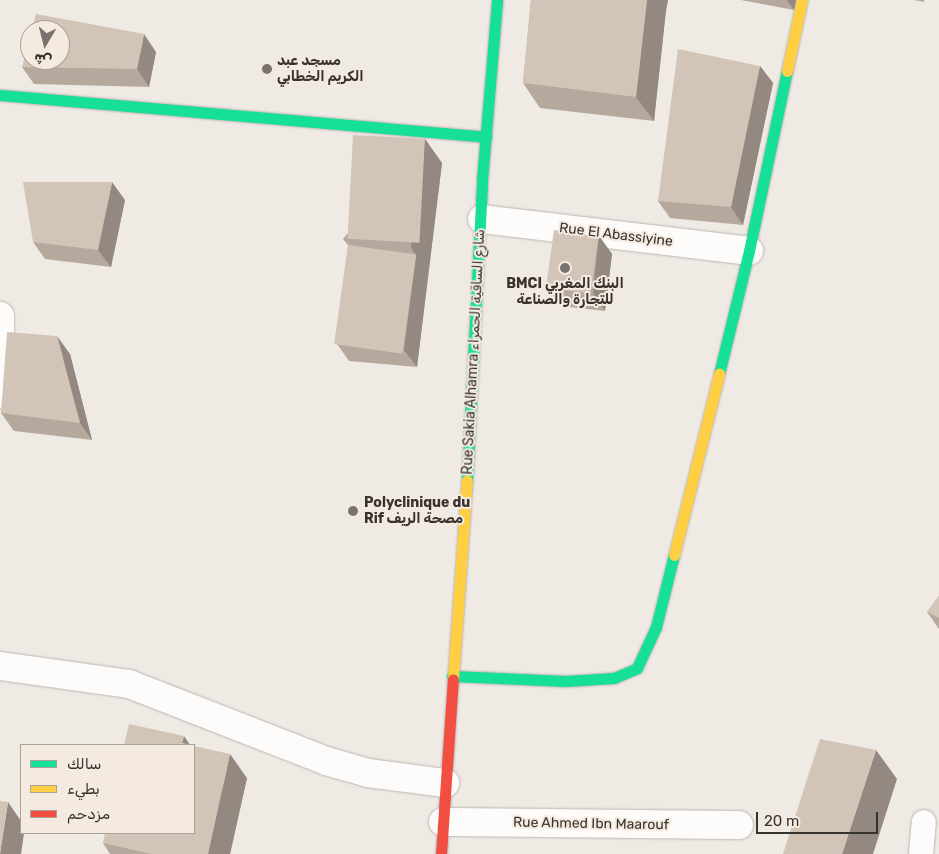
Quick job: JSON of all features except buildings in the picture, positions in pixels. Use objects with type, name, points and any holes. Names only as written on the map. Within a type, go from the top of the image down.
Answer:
[{"type":"street","name":"Rue Sakia Alhamra شارع الساقية الحمراء","points":[[441,854],[486,137],[497,0]]},
{"type":"street","points":[[452,676],[566,681],[614,678],[637,668],[656,627],[749,251],[802,0]]},
{"type":"street","points":[[0,95],[486,137]]},
{"type":"street","name":"Rue El Abassiyine","points":[[482,219],[749,251]]},
{"type":"street","points":[[0,316],[0,394]]},
{"type":"street","points":[[0,666],[129,684],[326,761],[368,773],[445,783]]},
{"type":"street","name":"Rue Ahmed Ibn Maarouf","points":[[443,822],[739,825]]},
{"type":"lane","points":[[921,854],[924,822]]},
{"type":"traffic: fast","points":[[467,480],[482,180],[497,0]]},
{"type":"traffic: fast","points":[[719,374],[749,251],[787,71]]},
{"type":"traffic: fast","points":[[0,95],[486,137]]},
{"type":"traffic: fast","points":[[452,676],[566,681],[614,678],[637,668],[656,627],[674,555]]},
{"type":"traffic: slow","points":[[787,71],[802,0]]},
{"type":"traffic: slow","points":[[674,555],[719,374]]},
{"type":"traffic: slow","points":[[453,679],[467,480]]},
{"type":"traffic: jam","points":[[441,854],[453,679]]},
{"type":"place","name":"مسجد عبد الكريم الخطابي","points":[[267,69]]},
{"type":"place","name":"BMCI البنك المغربي للتجارة والصناعة","points":[[565,268]]},
{"type":"place","name":"Polyclinique du Rif مصحة الريف","points":[[353,511]]}]
